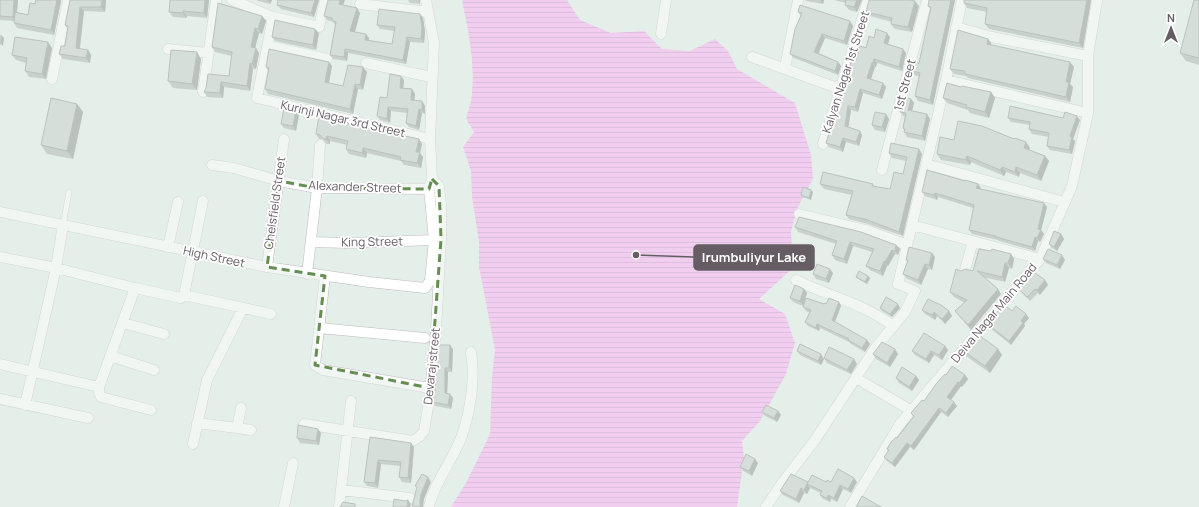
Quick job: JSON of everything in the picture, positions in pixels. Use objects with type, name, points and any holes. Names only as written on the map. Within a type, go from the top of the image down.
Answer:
[{"type":"street","points":[[52,79],[68,0]]},
{"type":"street","points":[[203,92],[216,0]]},
{"type":"street","points":[[232,0],[273,17],[319,27],[325,0]]},
{"type":"street","name":"Devaraj street","points":[[426,0],[434,43],[431,77],[430,139],[434,240],[429,284]]},
{"type":"street","points":[[661,34],[666,0]]},
{"type":"street","points":[[785,68],[798,0]]},
{"type":"street","name":"Kalyan Nagar 1st Street","points":[[823,144],[868,0]]},
{"type":"street","name":"1st Street","points":[[882,170],[927,0]]},
{"type":"street","points":[[766,507],[782,483],[815,440],[876,348],[905,312],[915,291],[898,284],[946,80],[962,0]]},
{"type":"street","name":"Deiva Nagar Main Road","points":[[850,507],[900,424],[1040,259],[1072,186],[1088,113],[1088,56],[1097,0]]},
{"type":"street","points":[[360,4],[428,12]]},
{"type":"street","points":[[273,17],[268,46],[327,59]]},
{"type":"street","points":[[956,27],[992,37],[1088,56]]},
{"type":"street","name":"Kurinji Nagar 3rd Street","points":[[268,46],[257,98],[430,139]]},
{"type":"street","points":[[168,49],[208,53]]},
{"type":"street","points":[[752,57],[840,89]]},
{"type":"street","points":[[366,63],[431,77]]},
{"type":"street","points":[[946,80],[1088,113]]},
{"type":"street","name":"Chelsfield Street","points":[[267,267],[284,139]]},
{"type":"street","points":[[307,274],[317,188],[320,145]]},
{"type":"street","points":[[926,164],[1064,202]]},
{"type":"street","name":"Alexander Street","points":[[212,165],[234,168],[279,181],[317,188],[431,184]]},
{"type":"street","name":"Devaraj street","points":[[304,424],[413,440],[420,436],[424,431],[436,330],[441,239],[441,204],[438,186],[431,184]]},
{"type":"street","points":[[184,295],[203,201]]},
{"type":"street","points":[[168,247],[178,202]]},
{"type":"street","name":"High Street","points":[[0,212],[307,274],[421,288],[425,288],[429,284]]},
{"type":"street","points":[[799,214],[866,230],[907,245]]},
{"type":"street","points":[[25,405],[56,268],[63,225]]},
{"type":"street","points":[[912,226],[1040,259]]},
{"type":"street","name":"King Street","points":[[311,242],[347,243],[434,240]]},
{"type":"street","points":[[965,270],[973,242]]},
{"type":"street","points":[[0,257],[56,268],[177,298],[181,298],[184,295],[271,314]]},
{"type":"street","points":[[325,276],[315,365],[323,370],[430,388]]},
{"type":"street","points":[[796,280],[812,288],[860,306],[893,326]]},
{"type":"street","points":[[135,288],[99,387],[99,393],[101,398],[151,410]]},
{"type":"street","points":[[193,444],[207,380],[243,308]]},
{"type":"street","points":[[123,323],[164,334]]},
{"type":"street","points":[[319,328],[425,338]]},
{"type":"street","points":[[429,507],[464,432],[470,406],[472,367],[471,352]]},
{"type":"street","points":[[110,356],[154,370]]},
{"type":"street","points":[[0,364],[99,387]]},
{"type":"street","points":[[856,378],[912,411]]},
{"type":"street","points":[[0,399],[88,418]]},
{"type":"street","points":[[339,507],[349,431],[351,401]]},
{"type":"street","points":[[238,428],[240,408]]},
{"type":"street","points":[[197,423],[251,430]]},
{"type":"street","points":[[284,507],[293,463]]},
{"type":"street","points":[[341,490],[410,498]]},
{"type":"lane","points":[[63,225],[69,192]]},
{"type":"highlighted area","points":[[432,179],[439,186],[441,239],[430,388],[315,365],[325,276],[267,267],[279,181],[317,188],[429,189]]},
{"type":"shaded area","points":[[462,0],[567,0],[580,20],[611,33],[644,31],[662,49],[690,51],[715,39],[728,51],[737,69],[795,103],[811,155],[813,179],[798,207],[791,231],[793,268],[759,299],[785,314],[795,343],[786,374],[760,421],[742,441],[744,458],[737,507],[451,507],[466,483],[490,434],[492,376],[495,350],[479,267],[479,242],[472,197],[471,171],[463,147],[474,132],[466,119],[472,95],[473,69],[467,23]]},
{"type":"building","points":[[0,0],[14,0],[13,17],[0,16]]},
{"type":"building","points":[[36,0],[57,0],[51,30],[14,23],[15,12],[28,15],[30,3],[35,4]]},
{"type":"building","points":[[70,0],[102,0],[101,7],[80,7],[76,48],[88,50],[86,58],[59,54],[61,46],[65,46],[68,26],[65,25]]},
{"type":"building","points":[[170,0],[205,0],[204,13],[183,11],[183,13],[169,12]]},
{"type":"building","points":[[278,0],[315,0],[311,13],[277,5]]},
{"type":"building","points":[[328,0],[340,0],[339,4],[357,8],[350,31],[366,34],[365,40],[392,44],[395,27],[377,25],[379,9],[420,14],[422,28],[421,39],[407,37],[403,60],[345,49],[344,57],[330,55],[336,22],[332,20],[332,18],[324,16]]},
{"type":"building","points":[[846,0],[857,0],[854,7],[845,5]]},
{"type":"building","points":[[869,0],[915,1],[908,27],[891,24],[892,18],[866,12]]},
{"type":"building","points":[[929,0],[951,0],[930,100],[915,96],[920,73],[910,70],[913,62],[919,63],[931,7],[928,6]]},
{"type":"building","points":[[964,0],[1087,0],[1079,43],[985,24],[987,8],[964,3]]},
{"type":"building","points":[[1194,0],[1199,0],[1199,58],[1180,53]]},
{"type":"building","points":[[218,3],[262,16],[258,29],[255,28],[251,47],[256,48],[252,64],[250,63],[247,86],[221,82],[220,93],[204,92],[208,74],[229,76],[232,52],[212,47]]},
{"type":"building","points":[[800,5],[850,21],[844,41],[822,34],[814,52],[838,62],[835,71],[790,54],[795,29],[802,13],[798,12]]},
{"type":"building","points":[[275,20],[315,29],[313,45],[272,37]]},
{"type":"building","points":[[876,29],[887,33],[884,43],[903,49],[899,67],[874,59],[867,78],[883,83],[879,95],[860,89],[855,107],[848,106],[845,126],[860,131],[856,142],[843,138],[840,147],[826,143],[852,59],[856,60],[860,46],[866,48],[869,36],[874,38]]},
{"type":"building","points":[[958,30],[988,39],[987,44],[1070,62],[1066,82],[1069,82],[1066,97],[965,74],[965,71],[950,69]]},
{"type":"building","points":[[0,36],[2,36],[1,44],[0,44]]},
{"type":"building","points":[[15,37],[48,42],[42,74],[25,71],[27,58],[12,55]]},
{"type":"building","points":[[269,49],[329,62],[325,82],[343,86],[348,65],[363,67],[360,85],[355,84],[350,109],[265,89],[269,68],[266,67]]},
{"type":"building","points":[[171,50],[197,52],[192,84],[168,81]]},
{"type":"building","points":[[390,74],[401,76],[400,88],[412,89],[411,100],[422,101],[422,110],[419,109],[416,126],[406,123],[408,109],[388,107],[387,119],[377,116],[380,97],[387,98]]},
{"type":"building","points":[[947,83],[991,92],[985,112],[966,107],[967,105],[943,98]]},
{"type":"building","points":[[904,97],[911,99],[908,110],[927,114],[922,136],[904,132],[905,129],[903,128],[906,113],[900,112]]},
{"type":"building","points":[[51,98],[77,104],[67,151],[41,145]]},
{"type":"building","points":[[1010,106],[1063,118],[1065,112],[1077,116],[1070,136],[1072,137],[1069,150],[1047,146],[1049,133],[1029,129],[1030,122],[1008,118]]},
{"type":"building","points":[[284,108],[296,110],[293,126],[281,124]]},
{"type":"building","points":[[875,112],[886,114],[882,127],[872,125]]},
{"type":"building","points":[[319,115],[347,122],[349,124],[419,139],[416,152],[420,152],[417,163],[400,160],[401,157],[363,148],[362,153],[346,149],[348,141],[327,136],[326,139],[323,139],[320,135],[316,134]]},
{"type":"building","points":[[958,121],[982,126],[1014,139],[1015,138],[1026,142],[1024,148],[1045,156],[1037,175],[1016,167],[1015,172],[1002,167],[1000,170],[967,156],[966,160],[937,154],[940,137],[954,140]]},
{"type":"building","points":[[891,143],[919,149],[899,232],[865,219],[846,215],[853,191],[820,184],[823,172],[873,184],[872,186],[890,189],[894,172],[903,174],[907,157],[889,153]]},
{"type":"building","points":[[927,170],[978,184],[976,188],[1044,203],[1038,229],[1041,230],[1037,238],[1035,237],[1032,247],[996,236],[969,230],[974,205],[935,193],[934,195],[922,192]]},
{"type":"building","points":[[803,187],[811,190],[809,198],[801,195]]},
{"type":"building","points":[[799,217],[861,232],[896,245],[895,251],[892,250],[885,262],[884,261],[880,271],[866,266],[874,249],[850,242],[844,259],[832,255],[837,241],[795,227]]},
{"type":"building","points":[[1054,231],[1061,234],[1054,247],[1049,244]]},
{"type":"building","points":[[909,247],[932,253],[929,265],[925,264],[918,280],[903,274],[908,260],[906,260]]},
{"type":"building","points":[[979,249],[991,251],[992,249],[1011,254],[1008,263],[1005,263],[1002,277],[977,271],[998,289],[968,325],[955,311],[967,300],[950,292],[956,269],[960,271],[966,269],[973,271]]},
{"type":"building","points":[[1048,249],[1062,255],[1057,265],[1043,259]]},
{"type":"building","points":[[817,264],[830,269],[826,279],[813,274]]},
{"type":"building","points":[[859,271],[868,276],[865,282],[856,277]]},
{"type":"building","points":[[1032,271],[1045,280],[1037,290],[1035,289],[1027,297],[1018,288]]},
{"type":"building","points":[[795,285],[804,289],[800,301],[790,298]]},
{"type":"building","points":[[886,297],[898,304],[890,314],[880,308]]},
{"type":"building","points":[[806,298],[824,304],[826,304],[829,298],[839,302],[832,320],[867,340],[862,348],[848,340],[849,339],[817,324],[816,328],[805,322],[811,310],[803,307]]},
{"type":"building","points":[[928,299],[941,305],[949,311],[942,319],[934,312],[932,315],[922,310]]},
{"type":"building","points":[[1004,304],[1012,311],[1016,306],[1026,314],[1021,321],[1023,323],[1009,341],[987,324]]},
{"type":"building","points":[[924,333],[945,346],[939,355],[931,351],[926,359],[912,351]]},
{"type":"building","points":[[976,333],[998,349],[985,366],[962,350]]},
{"type":"building","points":[[882,342],[895,349],[887,363],[873,354]]},
{"type":"building","points":[[800,344],[821,354],[818,361],[797,351]]},
{"type":"building","points":[[438,345],[450,345],[449,368],[445,368],[445,393],[450,394],[448,405],[432,402],[435,391]]},
{"type":"building","points":[[829,347],[854,359],[847,370],[824,358]]},
{"type":"building","points":[[952,366],[965,375],[947,397],[954,402],[946,413],[939,408],[911,446],[907,443],[892,463],[884,457],[889,450],[887,449],[891,442],[896,437],[897,438],[914,416],[911,413],[922,400],[924,401],[936,384],[945,374],[946,375]]},
{"type":"building","points":[[902,367],[916,376],[909,387],[896,378]]},
{"type":"building","points":[[766,405],[778,411],[774,418],[762,412]]},
{"type":"building","points":[[298,425],[318,429],[316,441],[297,438]]},
{"type":"building","points":[[370,437],[411,443],[408,478],[399,477],[401,462],[378,460],[375,483],[364,482]]},
{"type":"building","points":[[746,454],[755,459],[749,471],[740,467]]},
{"type":"building","points":[[838,469],[854,478],[848,489],[840,485],[834,498],[828,495],[827,498],[820,495],[822,491],[807,484],[812,475],[826,482],[827,480],[831,482]]},
{"type":"building","points":[[422,474],[428,477],[421,494],[420,507],[412,506],[417,487],[415,486]]},
{"type":"building","points":[[791,474],[808,482],[804,490],[801,488],[796,499],[780,491]]},
{"type":"building","points":[[862,496],[881,507],[856,507]]},
{"type":"building","points":[[394,499],[405,501],[408,500],[407,507],[393,507]]},
{"type":"building","points":[[343,502],[355,504],[355,507],[340,507]]},
{"type":"place","name":"Irumbuliyur Lake","points":[[636,255]]}]
